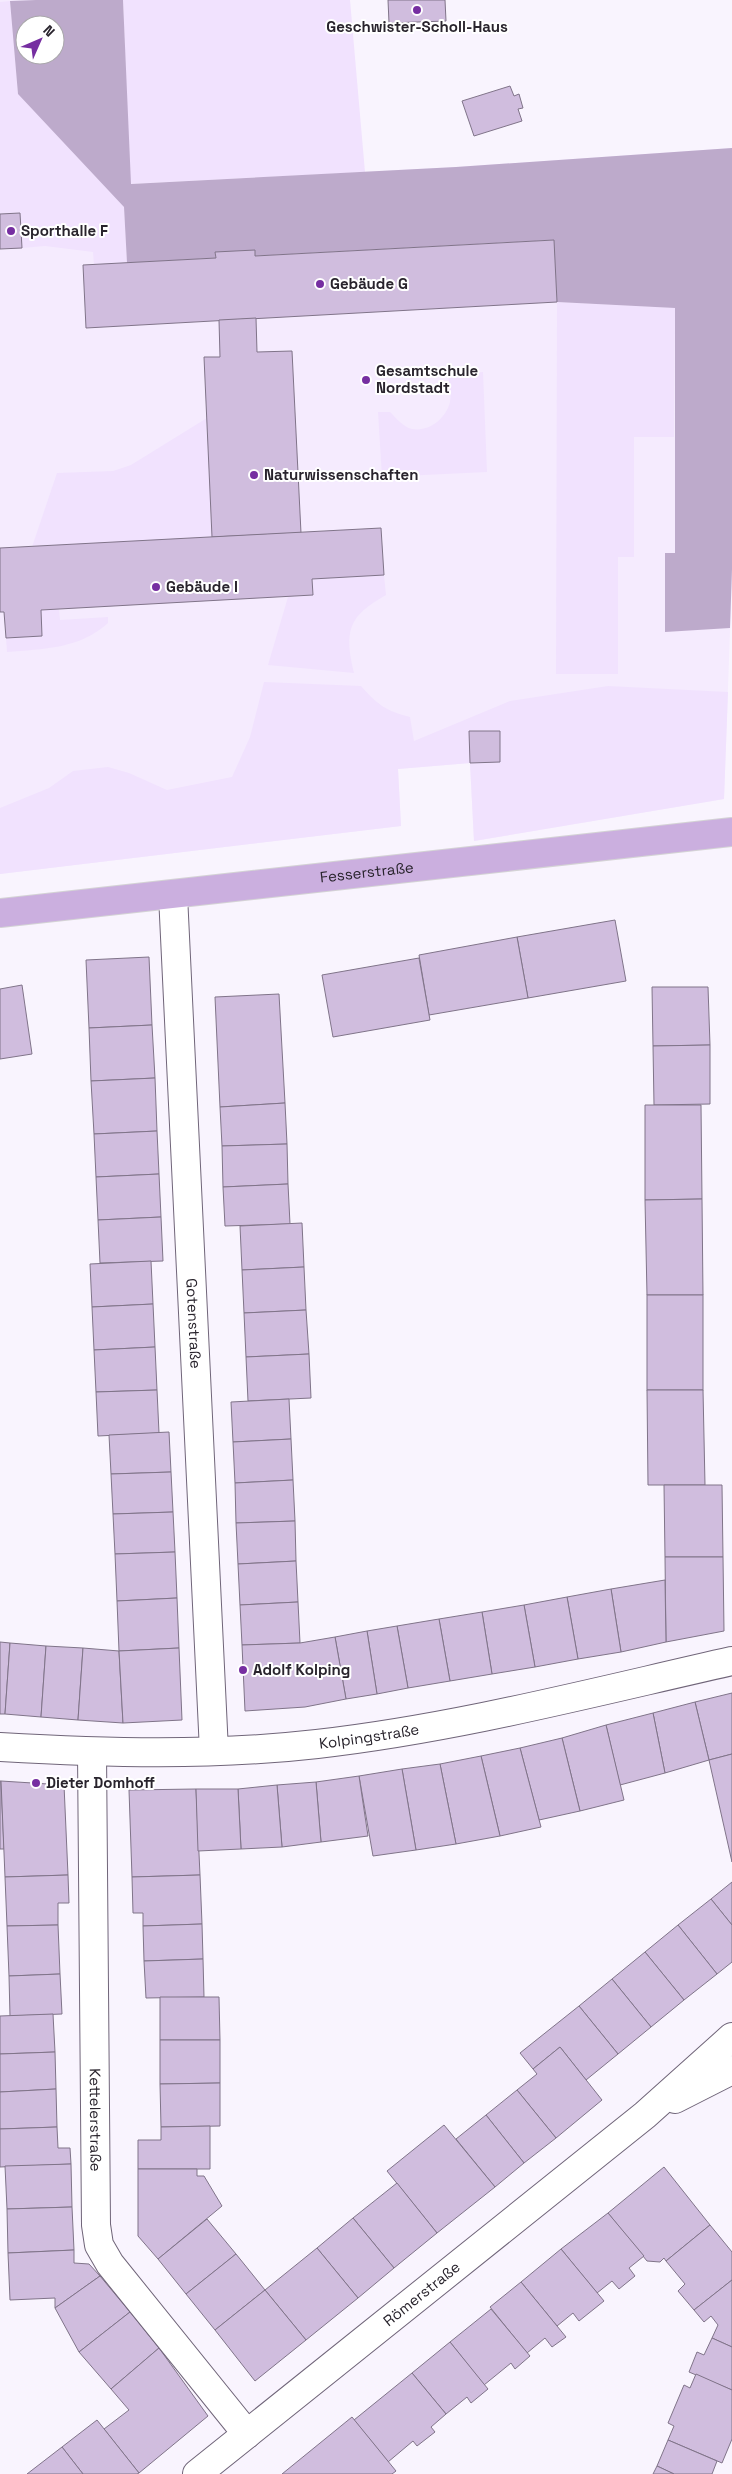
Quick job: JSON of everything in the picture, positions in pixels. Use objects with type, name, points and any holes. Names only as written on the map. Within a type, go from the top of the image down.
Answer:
[{"type":"main road","name":"Fesserstraße","points":[[0,913],[732,832]]},
{"type":"street","name":"Gotenstraße","points":[[173,895],[214,1751]]},
{"type":"street","name":"Kolpingstraße","points":[[0,1747],[92,1752],[214,1751],[316,1745],[409,1732],[495,1716],[732,1661]]},
{"type":"street","name":"Kettelerstraße","points":[[92,1752],[96,2225],[99,2245],[110,2264],[247,2434]]},
{"type":"street","name":"Römerstraße","points":[[197,2474],[645,2115],[732,2037]]},
{"type":"street","name":"Römerstraße","points":[[645,2115],[732,2070]]},
{"type":"shaded area","name":"Gesamtschule Nordstadt","points":[[0,0],[123,0],[131,184],[456,167],[732,148],[732,576],[724,799],[474,841],[470,763],[398,769],[401,826],[0,874]]},
{"type":"shaded area","points":[[123,0],[350,0],[365,172],[130,184]]},
{"type":"shaded area","points":[[123,0],[131,184],[456,167],[732,148],[732,569],[730,628],[665,632],[665,553],[675,553],[675,308],[557,302],[553,240],[255,256],[215,253],[216,258],[127,263],[124,207],[18,94],[16,65],[65,65],[65,15],[15,15],[15,59],[10,1]]},
{"type":"shaded area","points":[[10,1],[18,94],[124,207],[127,263],[94,265],[93,252],[45,246],[22,248],[20,213],[0,214],[0,2]]},
{"type":"shaded area","points":[[557,302],[675,308],[674,437],[634,437],[634,557],[618,557],[618,674],[556,674]]},
{"type":"shaded area","points":[[483,372],[487,472],[382,477],[378,412],[390,412],[400,422],[412,429],[431,426],[445,413],[450,402],[448,374]]},
{"type":"shaded area","points":[[207,418],[212,537],[32,547],[57,473],[113,471],[131,465]]},
{"type":"shaded area","points":[[384,575],[386,595],[364,610],[352,626],[349,646],[354,673],[268,665],[288,597],[313,595],[312,579]]},
{"type":"shaded area","points":[[59,609],[60,620],[108,617],[108,623],[97,632],[73,643],[7,652],[6,638],[42,636],[41,610]]},
{"type":"shaded area","points":[[264,682],[361,686],[383,706],[410,717],[414,741],[510,701],[608,686],[728,692],[724,799],[474,841],[470,763],[398,769],[401,826],[0,874],[0,808],[49,788],[73,771],[108,767],[129,773],[167,790],[232,777],[250,737]]},
{"type":"building","name":"Geschwister-Scholl-Haus","points":[[388,0],[445,0],[446,21],[389,23]]},
{"type":"building","points":[[510,86],[514,96],[519,94],[523,108],[518,109],[522,121],[474,136],[462,101]]},
{"type":"building","name":"Sporthalle F","points":[[20,213],[22,248],[0,249],[0,214]]},
{"type":"building","name":"Gebäude G","points":[[554,240],[557,302],[86,328],[83,265],[216,258],[215,252],[255,250],[255,256]]},
{"type":"building","name":"Naturwissenschaften","points":[[256,318],[257,352],[292,351],[301,533],[212,537],[204,357],[220,357],[219,320]]},
{"type":"building","name":"Gebäude I","points":[[381,528],[384,575],[312,579],[313,595],[41,610],[42,636],[6,638],[4,612],[0,612],[0,548]]},
{"type":"building","points":[[469,731],[500,731],[500,762],[470,763]]},
{"type":"building","points":[[615,920],[626,981],[528,998],[517,937]]},
{"type":"building","points":[[517,937],[528,998],[429,1015],[419,955]]},
{"type":"building","points":[[149,957],[152,1025],[89,1028],[86,960]]},
{"type":"building","points":[[419,958],[430,1020],[333,1037],[322,975]]},
{"type":"building","points":[[22,985],[32,1054],[0,1059],[0,989]]},
{"type":"building","points":[[652,987],[708,987],[710,1045],[653,1046]]},
{"type":"building","points":[[279,994],[285,1103],[220,1107],[215,997]]},
{"type":"building","points":[[152,1025],[155,1078],[91,1081],[89,1028]]},
{"type":"building","points":[[710,1045],[710,1104],[654,1105],[653,1046]]},
{"type":"building","points":[[155,1078],[157,1131],[94,1134],[91,1081]]},
{"type":"building","points":[[285,1103],[287,1144],[222,1146],[220,1107]]},
{"type":"building","points":[[645,1105],[701,1105],[702,1199],[645,1200]]},
{"type":"building","points":[[157,1131],[159,1174],[96,1177],[94,1134]]},
{"type":"building","points":[[287,1144],[288,1184],[223,1187],[222,1146]]},
{"type":"building","points":[[159,1174],[161,1217],[98,1220],[96,1177]]},
{"type":"building","points":[[288,1184],[290,1224],[225,1226],[223,1187]]},
{"type":"building","points":[[702,1199],[703,1295],[647,1295],[645,1200]]},
{"type":"building","points":[[161,1217],[163,1261],[100,1263],[98,1220]]},
{"type":"building","points":[[302,1223],[304,1267],[242,1270],[240,1226]]},
{"type":"building","points":[[151,1261],[153,1304],[92,1307],[90,1264]]},
{"type":"building","points":[[304,1267],[306,1310],[244,1313],[242,1270]]},
{"type":"building","points":[[647,1295],[703,1295],[703,1390],[647,1390]]},
{"type":"building","points":[[153,1304],[155,1347],[94,1350],[92,1307]]},
{"type":"building","points":[[306,1310],[309,1354],[246,1357],[244,1313]]},
{"type":"building","points":[[155,1347],[157,1390],[96,1392],[94,1350]]},
{"type":"building","points":[[309,1354],[311,1398],[248,1401],[246,1357]]},
{"type":"building","points":[[157,1390],[159,1433],[98,1436],[96,1392]]},
{"type":"building","points":[[647,1390],[703,1390],[705,1485],[648,1485]]},
{"type":"building","points":[[289,1399],[291,1439],[233,1442],[231,1402]]},
{"type":"building","points":[[169,1432],[171,1472],[111,1474],[109,1435]]},
{"type":"building","points":[[291,1439],[293,1480],[235,1483],[233,1442]]},
{"type":"building","points":[[171,1472],[173,1512],[113,1514],[111,1474]]},
{"type":"building","points":[[293,1480],[295,1521],[236,1523],[235,1483]]},
{"type":"building","points":[[664,1485],[722,1485],[723,1557],[665,1557]]},
{"type":"building","points":[[173,1512],[175,1552],[115,1554],[113,1514]]},
{"type":"building","points":[[295,1521],[296,1561],[238,1564],[236,1523]]},
{"type":"building","points":[[175,1552],[177,1598],[117,1601],[115,1554]]},
{"type":"building","points":[[665,1557],[723,1557],[724,1631],[666,1642]]},
{"type":"building","points":[[296,1561],[298,1602],[240,1605],[238,1564]]},
{"type":"building","points":[[665,1580],[666,1642],[621,1652],[611,1589]]},
{"type":"building","points":[[611,1589],[621,1652],[578,1659],[567,1597]]},
{"type":"building","points":[[567,1597],[578,1659],[535,1667],[524,1605]]},
{"type":"building","points":[[177,1598],[179,1648],[119,1651],[117,1601]]},
{"type":"building","points":[[298,1602],[300,1643],[242,1645],[240,1605]]},
{"type":"building","points":[[524,1605],[535,1667],[492,1674],[482,1612]]},
{"type":"building","points":[[482,1612],[492,1674],[450,1681],[439,1619]]},
{"type":"building","points":[[439,1619],[450,1681],[408,1688],[397,1626]]},
{"type":"building","points":[[397,1626],[408,1688],[377,1694],[367,1631]]},
{"type":"building","points":[[367,1631],[377,1694],[346,1699],[335,1637]]},
{"type":"building","points":[[335,1637],[346,1699],[305,1707],[245,1711],[242,1645],[300,1643]]},
{"type":"building","points":[[0,1642],[10,1643],[5,1714],[0,1714]]},
{"type":"building","points":[[10,1643],[46,1646],[41,1717],[5,1714]]},
{"type":"building","points":[[46,1646],[83,1648],[78,1720],[41,1717]]},
{"type":"building","points":[[83,1648],[119,1651],[123,1723],[78,1720]]},
{"type":"building","points":[[179,1648],[182,1720],[123,1723],[119,1651]]},
{"type":"building","points":[[732,1693],[732,1754],[709,1760],[695,1702]]},
{"type":"building","points":[[695,1702],[709,1760],[665,1773],[653,1713]]},
{"type":"building","points":[[653,1713],[665,1773],[620,1785],[606,1725]]},
{"type":"building","points":[[606,1725],[624,1800],[580,1811],[562,1738]]},
{"type":"building","points":[[562,1738],[580,1811],[539,1820],[520,1748]]},
{"type":"building","points":[[520,1748],[541,1827],[500,1836],[481,1756]]},
{"type":"building","points":[[732,1754],[732,1862],[709,1760]]},
{"type":"building","points":[[481,1756],[500,1836],[456,1844],[440,1764]]},
{"type":"building","points":[[440,1764],[456,1844],[416,1850],[402,1769]]},
{"type":"building","points":[[402,1769],[416,1850],[373,1856],[359,1776]]},
{"type":"building","points":[[359,1776],[368,1836],[321,1842],[316,1782]]},
{"type":"building","points":[[1,1781],[4,1849],[0,1849]]},
{"type":"building","points":[[1,1781],[64,1785],[68,1875],[5,1877]]},
{"type":"building","points":[[316,1782],[321,1842],[282,1847],[277,1785]]},
{"type":"building","points":[[277,1785],[282,1847],[241,1849],[238,1789]]},
{"type":"building","points":[[196,1789],[200,1875],[132,1877],[129,1790]]},
{"type":"building","points":[[196,1789],[238,1789],[241,1849],[198,1851]]},
{"type":"building","points":[[68,1875],[69,1903],[58,1903],[58,1925],[7,1926],[5,1877]]},
{"type":"building","points":[[200,1875],[202,1924],[143,1926],[143,1913],[133,1913],[132,1877]]},
{"type":"building","points":[[732,1882],[732,1925],[711,1899]]},
{"type":"building","points":[[711,1899],[732,1925],[732,1962],[717,1974],[678,1925]]},
{"type":"building","points":[[202,1924],[203,1959],[144,1961],[143,1926]]},
{"type":"building","points":[[58,1925],[60,1974],[9,1976],[7,1926]]},
{"type":"building","points":[[678,1925],[717,1974],[684,2000],[645,1952]]},
{"type":"building","points":[[645,1952],[684,2000],[651,2027],[612,1979]]},
{"type":"building","points":[[203,1959],[204,1997],[146,1998],[144,1961]]},
{"type":"building","points":[[60,1974],[62,2014],[10,2016],[9,1976]]},
{"type":"building","points":[[612,1979],[651,2027],[618,2054],[579,2006]]},
{"type":"building","points":[[160,1997],[219,1997],[220,2040],[160,2040]]},
{"type":"building","points":[[579,2006],[618,2054],[586,2080],[560,2047],[533,2069],[520,2053]]},
{"type":"building","points":[[53,2014],[55,2052],[0,2054],[0,2016]]},
{"type":"building","points":[[160,2040],[220,2040],[220,2083],[160,2084]]},
{"type":"building","points":[[560,2047],[602,2100],[556,2138],[517,2090],[537,2074],[533,2069]]},
{"type":"building","points":[[55,2052],[56,2089],[0,2092],[0,2054]]},
{"type":"building","points":[[220,2083],[220,2126],[161,2127],[160,2084]]},
{"type":"building","points":[[56,2089],[57,2127],[0,2129],[0,2092]]},
{"type":"building","points":[[517,2090],[556,2138],[524,2163],[486,2115]]},
{"type":"building","points":[[486,2115],[524,2163],[495,2187],[456,2139]]},
{"type":"building","points":[[444,2125],[495,2187],[437,2233],[387,2171]]},
{"type":"building","points":[[210,2126],[210,2169],[138,2169],[138,2140],[161,2140],[161,2127]]},
{"type":"building","points":[[57,2127],[58,2148],[70,2148],[71,2164],[0,2167],[0,2129]]},
{"type":"building","points":[[71,2164],[72,2207],[7,2209],[5,2166]]},
{"type":"building","points":[[664,2167],[710,2225],[666,2261],[664,2258],[660,2262],[647,2261],[608,2213]]},
{"type":"building","points":[[138,2169],[197,2169],[197,2176],[204,2176],[222,2206],[158,2259],[138,2236]]},
{"type":"building","points":[[397,2183],[437,2233],[394,2268],[353,2218]]},
{"type":"building","points":[[72,2207],[74,2250],[8,2253],[7,2209]]},
{"type":"building","points":[[608,2213],[644,2256],[629,2268],[635,2276],[619,2289],[612,2281],[597,2293],[561,2249]]},
{"type":"building","points":[[353,2218],[394,2268],[358,2298],[317,2248]]},
{"type":"building","points":[[207,2219],[236,2254],[186,2294],[158,2259]]},
{"type":"building","points":[[710,2225],[732,2252],[732,2280],[694,2310],[678,2291],[685,2284],[666,2261]]},
{"type":"building","points":[[317,2248],[358,2298],[306,2340],[265,2290]]},
{"type":"building","points":[[561,2249],[604,2301],[579,2321],[573,2313],[557,2326],[521,2282]]},
{"type":"building","points":[[74,2250],[74,2263],[89,2264],[100,2276],[55,2308],[55,2298],[10,2300],[8,2253]]},
{"type":"building","points":[[236,2254],[265,2290],[215,2330],[186,2294]]},
{"type":"building","points":[[100,2276],[130,2312],[79,2352],[55,2308]]},
{"type":"building","points":[[732,2280],[732,2347],[712,2338],[718,2325],[711,2316],[704,2322],[694,2310]]},
{"type":"building","points":[[521,2282],[566,2337],[552,2347],[545,2338],[527,2353],[490,2307]]},
{"type":"building","points":[[265,2290],[306,2340],[255,2381],[215,2330]]},
{"type":"building","points":[[491,2309],[530,2356],[515,2369],[511,2363],[484,2385],[450,2342]]},
{"type":"building","points":[[130,2312],[159,2348],[111,2389],[79,2352]]},
{"type":"building","points":[[712,2338],[732,2347],[732,2390],[689,2372],[697,2352],[704,2355]]},
{"type":"building","points":[[450,2342],[488,2389],[471,2403],[467,2397],[446,2414],[412,2373]]},
{"type":"building","points":[[159,2348],[208,2416],[139,2473],[104,2429],[129,2410],[111,2389]]},
{"type":"building","points":[[412,2373],[446,2414],[431,2427],[435,2432],[417,2446],[413,2441],[388,2462],[354,2420]]},
{"type":"building","points":[[696,2374],[732,2390],[732,2439],[722,2463],[668,2440],[674,2426],[668,2423],[684,2385],[690,2388]]},
{"type":"building","points":[[352,2417],[396,2471],[392,2474],[282,2474]]},
{"type":"building","points":[[97,2420],[139,2473],[83,2474],[62,2447]]},
{"type":"building","points":[[668,2440],[717,2461],[712,2474],[674,2474],[657,2466]]},
{"type":"building","points":[[62,2447],[83,2474],[27,2474]]},
{"type":"building","points":[[657,2466],[674,2474],[653,2474]]},
{"type":"place","name":"Geschwister-Scholl-Haus","points":[[417,10]]},
{"type":"place","name":"Sporthalle F","points":[[11,231]]},
{"type":"place","name":"Gebäude G","points":[[320,284]]},
{"type":"place","name":"Gesamtschule Nordstadt","points":[[366,380]]},
{"type":"place","name":"Naturwissenschaften","points":[[254,475]]},
{"type":"place","name":"Gebäude I","points":[[156,587]]},
{"type":"place","name":"Adolf Kolping","points":[[243,1670]]},
{"type":"place","name":"Dieter Domhoff","points":[[36,1783]]}]
